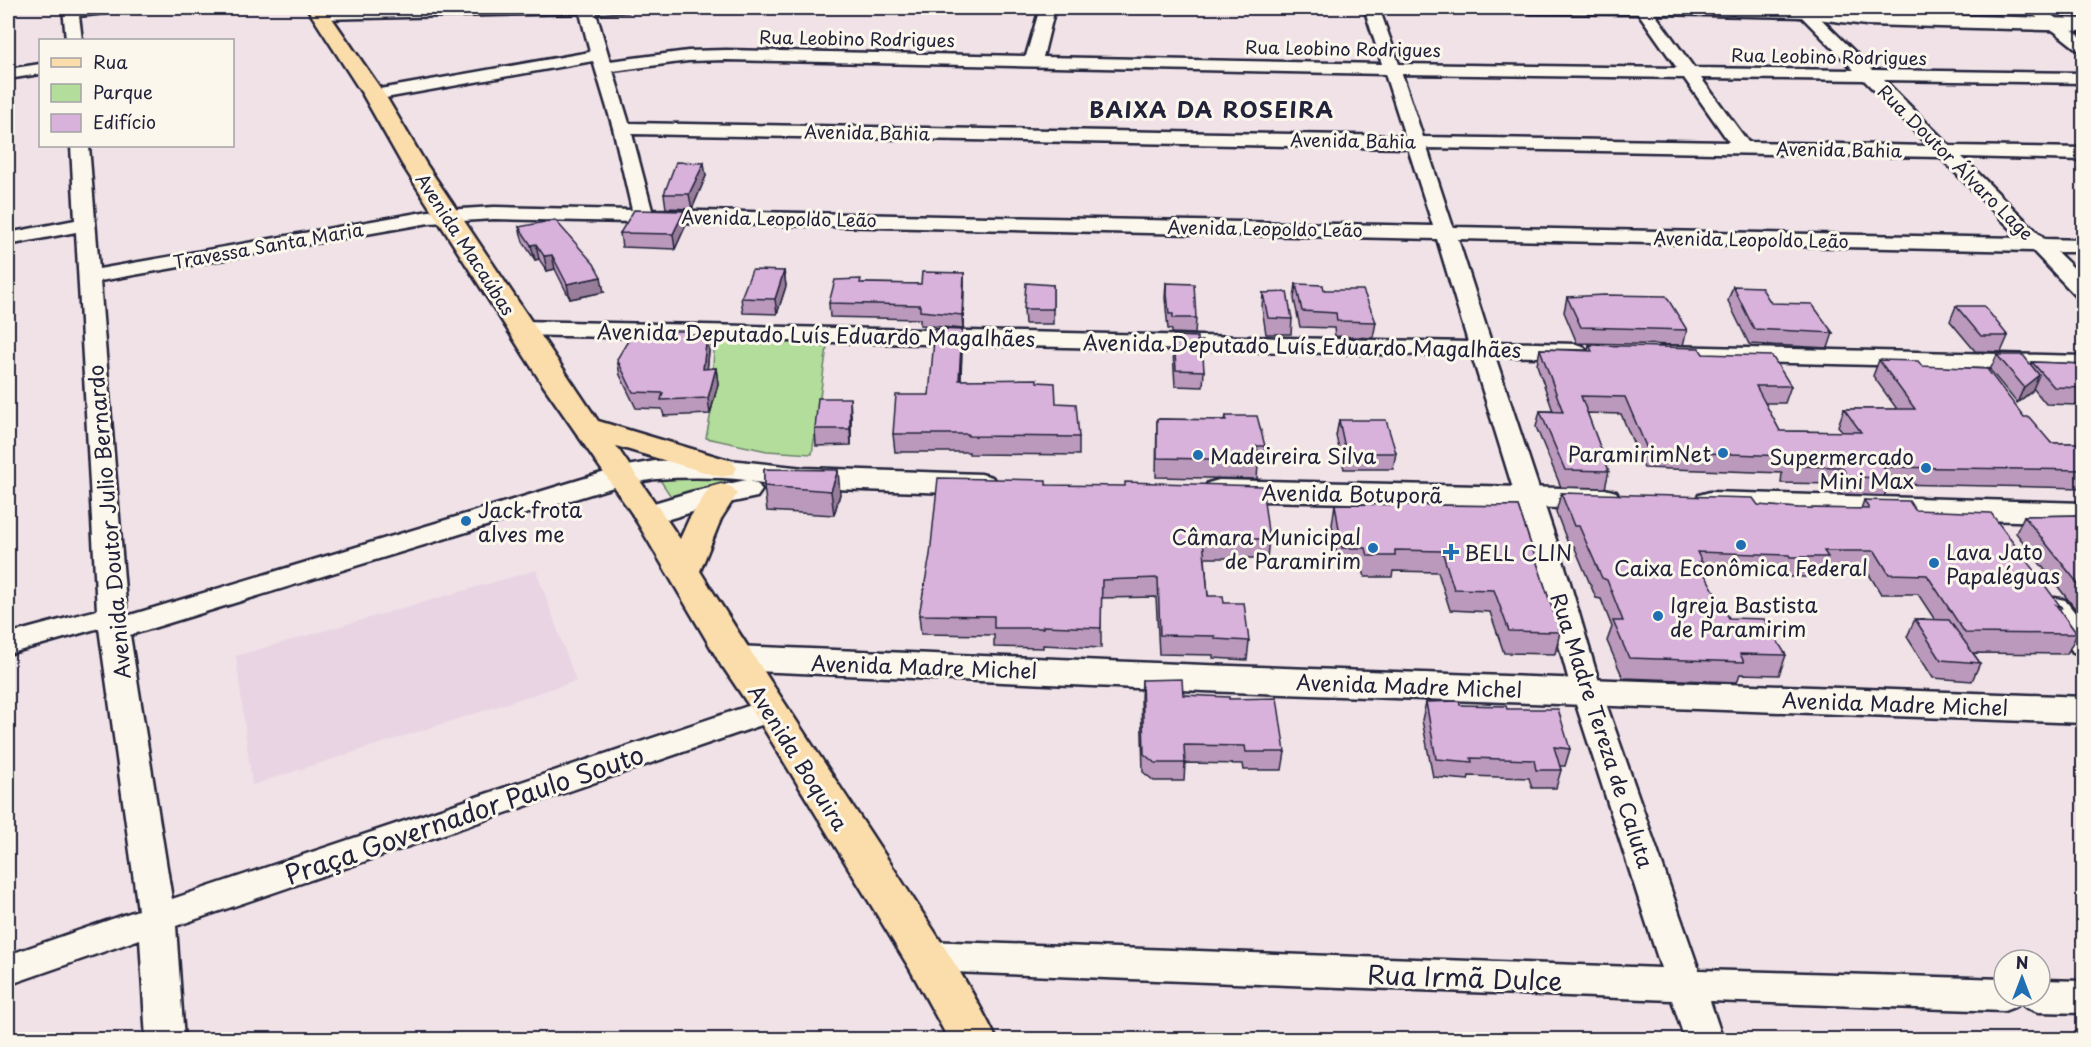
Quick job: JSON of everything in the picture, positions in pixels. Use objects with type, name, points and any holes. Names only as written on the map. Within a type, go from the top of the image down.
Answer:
[{"type":"main road","name":"Avenida Macaúbas","points":[[318,11],[375,95],[447,215],[520,328],[621,476]]},
{"type":"main road","points":[[587,427],[721,481],[683,571]]},
{"type":"main road","name":"Avenida Boquira","points":[[621,476],[649,515],[735,658],[771,710],[926,956],[974,1040]]},
{"type":"street","points":[[74,39],[71,10],[106,8]]},
{"type":"street","points":[[587,8],[622,128],[643,215]]},
{"type":"street","points":[[318,11],[623,8]]},
{"type":"street","points":[[1033,62],[1048,8]]},
{"type":"street","name":"Rua Madre Tereza de Caluta","points":[[1372,8],[1554,576],[1587,692],[1704,1040]]},
{"type":"street","points":[[1530,8],[1804,10]]},
{"type":"street","points":[[1776,8],[1866,19],[2084,25]]},
{"type":"street","points":[[2033,8],[2084,47]]},
{"type":"street","points":[[1644,10],[1741,146]]},
{"type":"street","name":"Rua Doutor Álvaro Lage","points":[[1804,10],[2084,291]]},
{"type":"street","name":"Rua Leobino Rodrigues","points":[[375,95],[601,61],[716,55],[1393,69],[2084,78]]},
{"type":"street","points":[[8,74],[39,69]]},
{"type":"street","name":"Avenida Bahia","points":[[622,128],[1741,146],[2084,154]]},
{"type":"street","name":"Avenida Doutor Julio Bernardo","points":[[80,147],[113,623],[157,918],[165,1040]]},
{"type":"street","name":"Avenida Leopoldo Leão","points":[[447,215],[643,215],[2084,246]]},
{"type":"street","name":"Travessa Santa Maria","points":[[89,277],[447,215]]},
{"type":"street","points":[[8,239],[84,225]]},
{"type":"street","name":"Avenida Deputado Luís Eduardo Magalhães","points":[[520,328],[1598,352]]},
{"type":"street","points":[[1646,353],[2084,363]]},
{"type":"street","points":[[8,644],[113,623],[621,476],[655,470],[721,481],[804,478],[1012,485]]},
{"type":"street","points":[[649,515],[721,481]]},
{"type":"street","name":"Avenida Botuporã","points":[[1188,489],[1634,500]]},
{"type":"street","points":[[1681,501],[2084,513]]},
{"type":"street","points":[[1982,510],[2002,537]]},
{"type":"street","points":[[2036,582],[2084,645]]},
{"type":"street","name":"Avenida Madre Michel","points":[[735,658],[1204,678],[2084,710]]},
{"type":"street","name":"Praça Governador Paulo Souto","points":[[8,970],[771,710]]},
{"type":"street","name":"Rua Irmã Dulce","points":[[926,956],[1992,995]]},
{"type":"street","points":[[2052,996],[2084,997]]},
{"type":"shaded area","points":[[536,570],[576,681],[252,785],[236,656]]},
{"type":"green space","points":[[707,340],[819,342],[818,346],[827,347],[812,454],[767,451],[706,438],[717,382],[712,382],[714,351]]},
{"type":"green space","points":[[658,477],[742,480],[672,498]]},
{"type":"building","points":[[676,162],[704,163],[689,194],[664,194]]},
{"type":"building","points":[[634,210],[684,211],[673,234],[620,233]]},
{"type":"building","points":[[555,220],[594,264],[601,277],[567,284],[552,255],[544,256],[536,244],[531,245],[519,227]]},
{"type":"building","points":[[752,270],[784,271],[775,299],[741,298]]},
{"type":"building","points":[[922,272],[964,273],[962,315],[920,311],[920,305],[829,303],[835,280],[861,279],[860,283],[921,284]]},
{"type":"building","points":[[1026,283],[1053,285],[1053,309],[1024,309]]},
{"type":"building","points":[[1166,283],[1194,284],[1196,318],[1173,318],[1173,314],[1169,314]]},
{"type":"building","points":[[1296,284],[1323,285],[1324,290],[1363,290],[1376,322],[1337,321],[1336,313],[1302,311]]},
{"type":"building","points":[[1733,286],[1761,287],[1771,303],[1812,304],[1833,333],[1754,329]]},
{"type":"building","points":[[1287,292],[1292,319],[1268,318],[1263,293]]},
{"type":"building","points":[[1666,296],[1687,330],[1581,327],[1567,297]]},
{"type":"building","points":[[1956,306],[1984,306],[2008,336],[1981,336]]},
{"type":"building","points":[[935,329],[962,330],[959,380],[1037,379],[1037,382],[1055,383],[1056,403],[1076,404],[1079,437],[893,434],[896,395],[929,395]]},
{"type":"building","points":[[634,331],[686,331],[685,334],[707,336],[703,369],[716,368],[708,398],[661,400],[663,393],[633,392],[617,359]]},
{"type":"building","points":[[1174,336],[1197,337],[1197,341],[1202,341],[1204,371],[1176,370]]},
{"type":"building","points":[[1589,345],[1699,348],[1703,354],[1772,356],[1791,386],[1756,386],[1780,431],[1861,432],[1844,409],[1915,409],[1879,360],[1918,361],[1922,366],[1987,369],[2024,417],[2029,417],[2051,443],[2084,443],[2084,470],[1883,467],[1891,478],[1848,477],[1842,467],[1787,466],[1787,456],[1648,451],[1625,397],[1581,396],[1609,471],[1565,470],[1540,411],[1563,412],[1540,349],[1592,351]]},
{"type":"building","points":[[1997,355],[2023,355],[2039,375],[2024,387]]},
{"type":"building","points":[[2032,362],[2084,364],[2084,388],[2054,387]]},
{"type":"building","points":[[818,398],[850,398],[850,429],[815,429]]},
{"type":"building","points":[[1226,416],[1257,416],[1265,446],[1257,446],[1259,460],[1157,458],[1157,419],[1226,420]]},
{"type":"building","points":[[1339,420],[1386,420],[1396,453],[1346,453]]},
{"type":"building","points":[[764,469],[838,470],[831,491],[764,486]]},
{"type":"building","points":[[938,478],[1046,480],[1046,485],[1125,486],[1125,482],[1262,486],[1269,539],[1203,539],[1208,596],[1223,596],[1224,603],[1244,603],[1249,641],[1215,639],[1215,636],[1160,635],[1158,578],[1102,580],[1101,628],[1043,626],[1043,628],[994,628],[994,616],[919,615],[930,555]]},
{"type":"building","points":[[1561,493],[1753,498],[1758,505],[1798,508],[1869,509],[1864,500],[1909,501],[1915,510],[1991,513],[2061,607],[2056,605],[2077,634],[1965,633],[1927,575],[1889,574],[1875,551],[1824,551],[1828,557],[1697,552],[1702,562],[1698,562],[1729,618],[1764,619],[1786,655],[1740,654],[1744,662],[1629,658],[1613,621],[1623,621],[1607,580],[1602,578],[1579,526],[1574,526]]},
{"type":"building","points":[[1335,504],[1518,506],[1560,632],[1509,631],[1494,590],[1454,589],[1442,551],[1395,550],[1395,556],[1368,556],[1366,548],[1342,548]]},
{"type":"building","points":[[2084,515],[2084,591],[2024,516]]},
{"type":"building","points":[[1915,619],[1949,620],[1980,663],[1941,660]]},
{"type":"building","points":[[1182,679],[1183,695],[1229,697],[1229,699],[1277,698],[1285,752],[1246,752],[1245,746],[1184,745],[1185,763],[1155,763],[1144,754],[1142,680]]},
{"type":"building","points":[[1459,701],[1460,705],[1506,706],[1507,709],[1558,709],[1570,749],[1554,747],[1561,770],[1536,770],[1534,760],[1471,758],[1472,762],[1436,759],[1426,702]]},
{"type":"place","name":"ParamirimNet","points":[[1723,453]]},
{"type":"place","name":"Madeireira Silva","points":[[1198,455]]},
{"type":"place","name":"Supermercado Mini Max","points":[[1926,468]]},
{"type":"place","name":"Jack frota alves me","points":[[466,521]]},
{"type":"place","name":"Caixa Econômica Federal","points":[[1741,545]]},
{"type":"place","name":"Câmara Municipal de Paramirim","points":[[1373,548]]},
{"type":"place","name":"BELL CLIN","points":[[1451,552]]},
{"type":"place","name":"Lava Jato Papaléguas","points":[[1934,563]]},
{"type":"place","name":"Igreja Bastista de Paramirim","points":[[1658,616]]},
{"type":"district","name":"BAIXA DA ROSEIRA","points":[[1212,108]]}]
